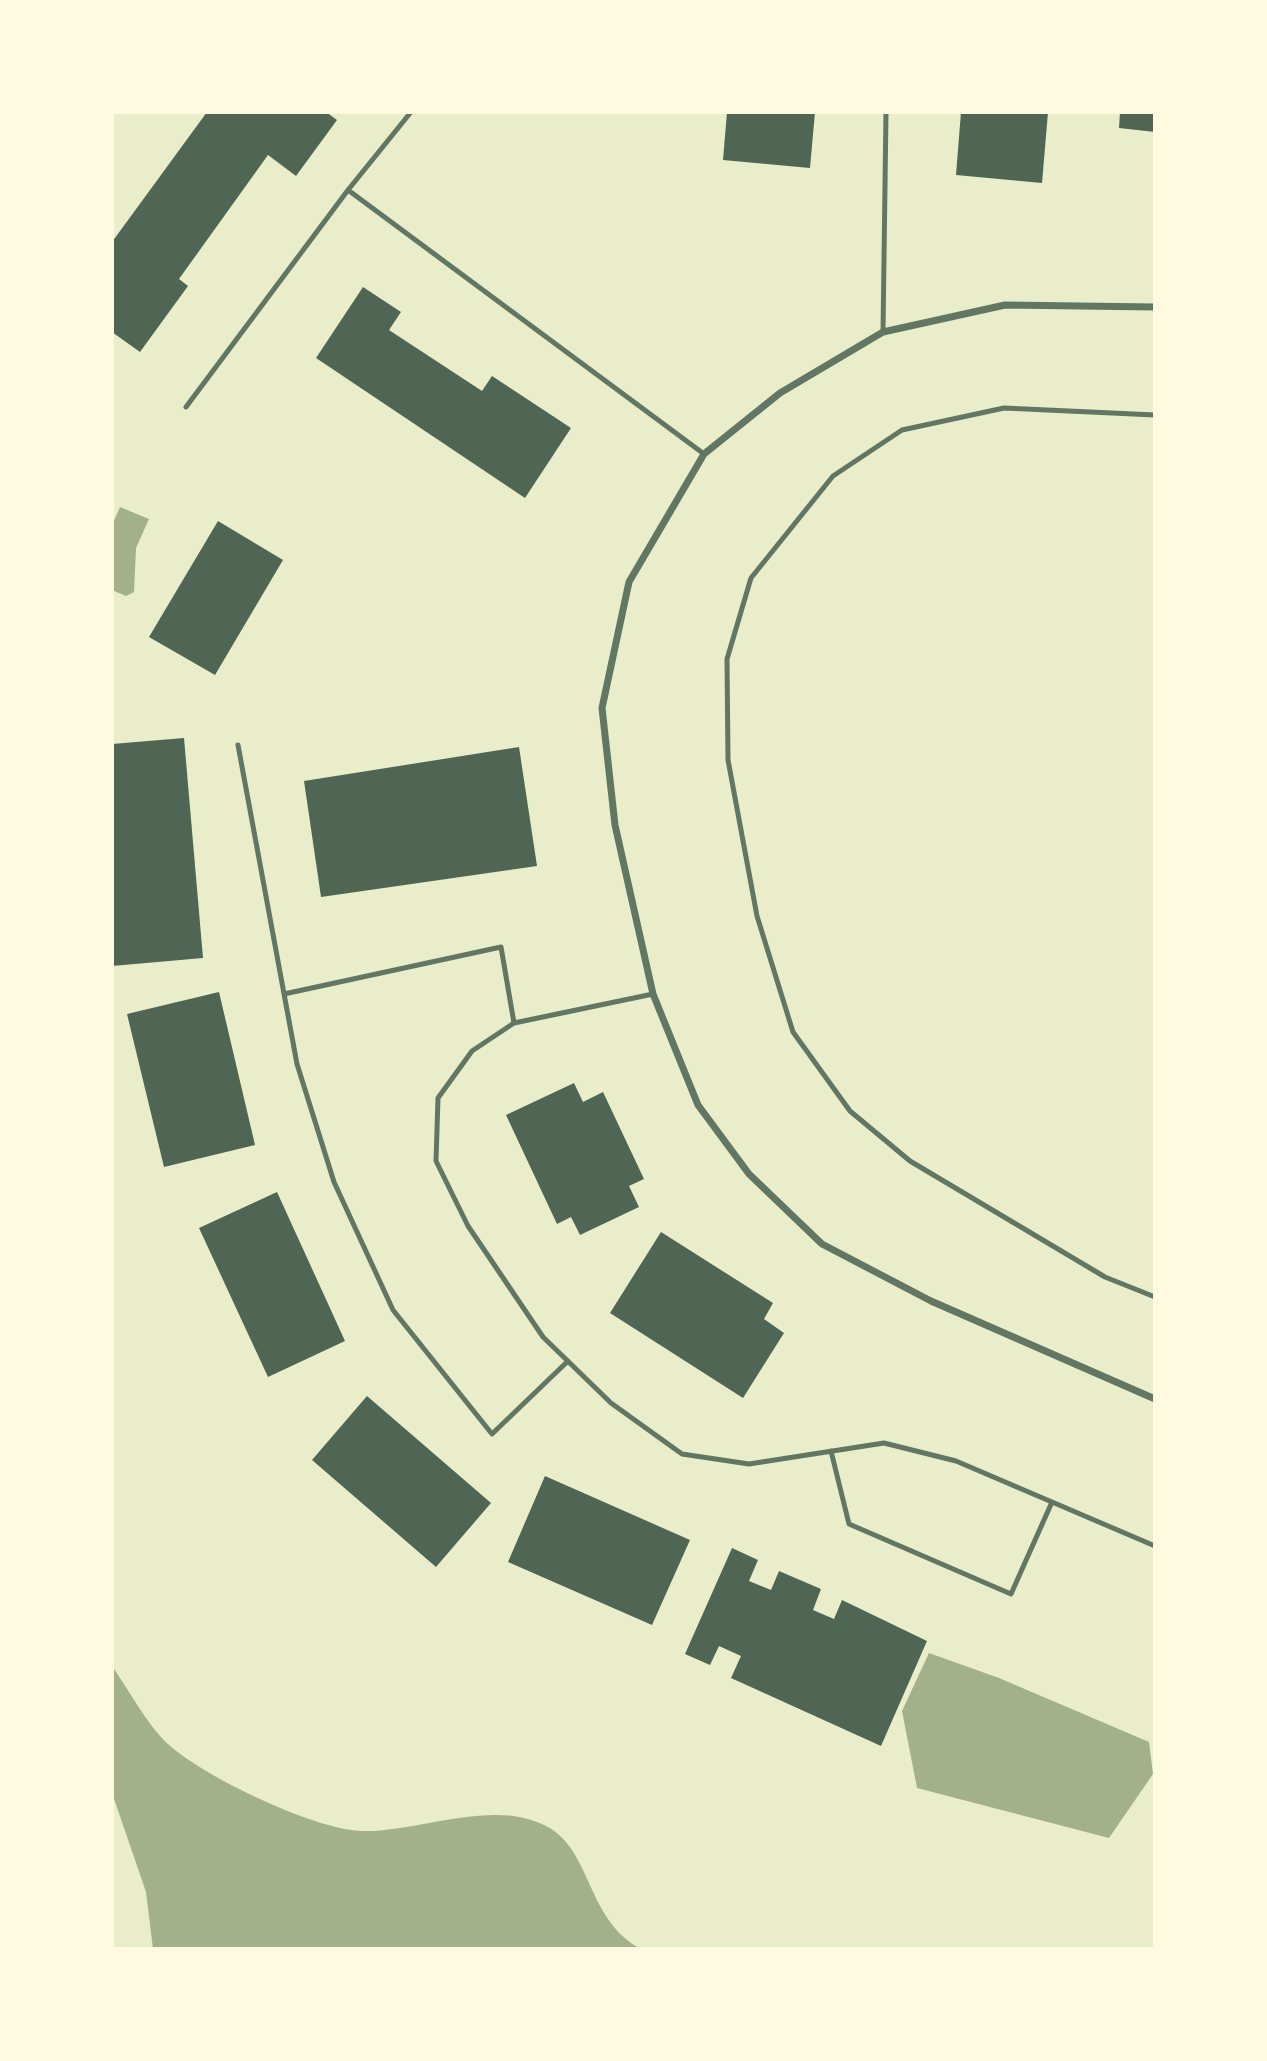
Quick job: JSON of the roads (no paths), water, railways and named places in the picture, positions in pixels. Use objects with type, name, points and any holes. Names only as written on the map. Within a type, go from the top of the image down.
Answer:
[{"type":"street","points":[[1155,307],[1006,305],[883,332],[780,393],[704,454],[629,582],[602,708],[615,825],[653,994],[698,1105],[749,1174],[821,1244],[931,1301],[1155,1399]]},
{"type":"lane","points":[[186,407],[348,190],[411,112]]},
{"type":"lane","points":[[883,332],[886,112]]},
{"type":"lane","points":[[348,190],[704,454]]},
{"type":"lane","points":[[1155,415],[1004,408],[902,430],[834,476],[751,578],[727,659],[727,671],[728,760],[757,916],[793,1032],[850,1111],[910,1161],[1105,1277],[1155,1297]]},
{"type":"lane","points":[[238,745],[297,1064],[334,1182],[393,1310],[492,1434],[568,1361]]},
{"type":"lane","points":[[284,994],[501,947],[514,1023]]},
{"type":"lane","points":[[653,994],[514,1023],[472,1051],[438,1098],[436,1161],[468,1226],[542,1337],[611,1403],[682,1454],[748,1464],[884,1443],[956,1461],[1155,1546]]},
{"type":"lane","points":[[831,1451],[849,1524],[1011,1594],[1052,1502]]}]
